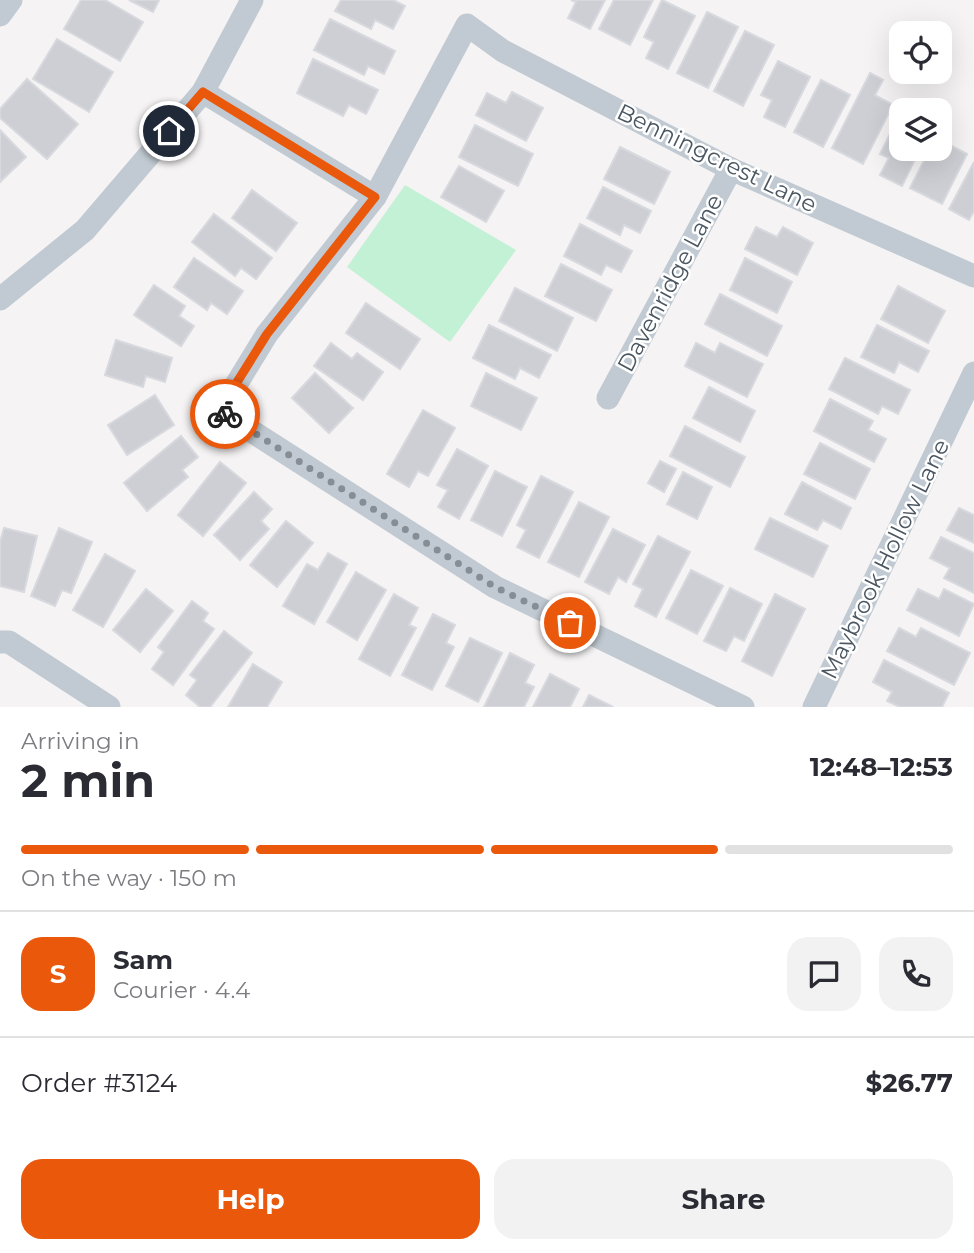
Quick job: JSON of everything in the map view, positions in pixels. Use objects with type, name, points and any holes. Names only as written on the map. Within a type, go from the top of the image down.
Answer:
[{"type":"street","points":[[0,15],[11,0]]},
{"type":"street","points":[[0,299],[85,230],[203,92],[252,0]]},
{"type":"street","name":"Benningcrest Lane","points":[[375,197],[467,25],[503,51],[731,169],[974,276]]},
{"type":"street","points":[[203,92],[375,197],[267,334],[219,411],[495,587],[743,707]]},
{"type":"street","name":"Davenridge Lane","points":[[608,398],[731,169]]},
{"type":"street","name":"Maybrook Hollow Lane","points":[[814,707],[974,373]]},
{"type":"street","points":[[0,642],[9,642],[109,707]]},
{"type":"green space","points":[[405,185],[516,250],[450,342],[347,267]]},
{"type":"building","points":[[81,0],[105,0],[143,22],[120,61],[64,29]]},
{"type":"building","points":[[129,0],[159,0],[153,12]]},
{"type":"building","points":[[341,0],[393,0],[405,6],[393,29],[375,20],[371,29],[335,11]]},
{"type":"building","points":[[571,0],[605,0],[590,29],[568,18],[576,2]]},
{"type":"building","points":[[614,0],[653,0],[630,45],[599,29]]},
{"type":"building","points":[[662,0],[695,16],[668,69],[646,58],[654,42],[644,37]]},
{"type":"building","points":[[707,12],[738,27],[708,88],[677,73]]},
{"type":"building","points":[[330,19],[395,51],[384,74],[368,66],[364,75],[314,50]]},
{"type":"building","points":[[745,31],[774,45],[743,106],[714,91]]},
{"type":"building","points":[[57,39],[113,72],[89,112],[33,79]]},
{"type":"building","points":[[313,59],[378,90],[366,114],[349,105],[343,116],[297,93]]},
{"type":"building","points":[[778,61],[810,77],[785,127],[764,117],[772,100],[761,95]]},
{"type":"building","points":[[870,73],[883,80],[875,95],[889,103],[889,113],[863,164],[832,148]]},
{"type":"building","points":[[27,79],[78,124],[47,159],[0,118],[0,109]]},
{"type":"building","points":[[821,80],[850,95],[823,147],[794,132]]},
{"type":"building","points":[[512,92],[543,108],[526,141],[476,115],[487,93],[506,103]]},
{"type":"building","points":[[475,125],[533,154],[518,186],[459,157]]},
{"type":"building","points":[[0,130],[26,157],[0,182]]},
{"type":"building","points":[[889,136],[889,158],[880,154]]},
{"type":"building","points":[[952,146],[967,154],[942,204],[910,188],[924,161],[952,161]]},
{"type":"building","points":[[620,147],[670,172],[654,204],[604,179]]},
{"type":"building","points":[[889,158],[889,161],[914,161],[902,186],[880,175]]},
{"type":"building","points":[[974,162],[974,211],[969,220],[949,209]]},
{"type":"building","points":[[459,166],[504,191],[486,222],[441,197]]},
{"type":"building","points":[[603,187],[651,211],[640,233],[624,225],[620,235],[587,218]]},
{"type":"building","points":[[252,190],[297,223],[276,251],[232,218]]},
{"type":"building","points":[[214,214],[272,258],[256,279],[241,268],[235,276],[192,242]]},
{"type":"building","points":[[580,224],[632,251],[621,272],[606,265],[601,275],[564,256]]},
{"type":"building","points":[[756,227],[777,237],[783,227],[813,243],[797,275],[745,249]]},
{"type":"building","points":[[194,258],[243,291],[227,314],[211,303],[207,310],[174,287]]},
{"type":"building","points":[[745,258],[792,282],[777,313],[730,290]]},
{"type":"building","points":[[561,264],[612,290],[596,321],[545,296]]},
{"type":"building","points":[[154,285],[185,306],[179,316],[194,326],[181,346],[134,315]]},
{"type":"building","points":[[898,286],[945,311],[928,343],[881,319]]},
{"type":"building","points":[[515,288],[573,318],[557,351],[499,321]]},
{"type":"building","points":[[720,294],[782,326],[767,356],[705,324]]},
{"type":"building","points":[[366,303],[420,339],[400,369],[346,333]]},
{"type":"building","points":[[489,325],[551,355],[539,378],[520,368],[515,379],[473,358]]},
{"type":"building","points":[[877,325],[929,351],[918,372],[899,362],[894,373],[861,357]]},
{"type":"building","points":[[116,340],[172,358],[165,382],[146,376],[143,387],[105,375]]},
{"type":"building","points":[[331,343],[352,359],[357,353],[383,372],[363,400],[314,366]]},
{"type":"building","points":[[696,343],[715,353],[720,343],[763,364],[747,397],[685,366]]},
{"type":"building","points":[[845,358],[910,390],[898,414],[882,406],[878,414],[829,389]]},
{"type":"building","points":[[315,373],[353,408],[329,433],[292,398]]},
{"type":"building","points":[[486,373],[537,398],[521,430],[471,406]]},
{"type":"building","points":[[709,387],[755,411],[740,442],[693,418]]},
{"type":"building","points":[[155,395],[174,425],[127,455],[108,425]]},
{"type":"building","points":[[830,399],[873,421],[868,430],[886,439],[874,462],[814,431]]},
{"type":"building","points":[[423,410],[455,428],[428,476],[418,471],[409,487],[387,474]]},
{"type":"building","points":[[685,426],[745,457],[730,487],[670,456]]},
{"type":"building","points":[[181,436],[198,457],[182,470],[188,477],[147,511],[124,483]]},
{"type":"building","points":[[820,443],[870,469],[855,499],[804,474]]},
{"type":"building","points":[[457,449],[488,466],[459,519],[438,507],[448,490],[437,485]]},
{"type":"building","points":[[660,461],[676,469],[664,492],[648,483]]},
{"type":"building","points":[[220,462],[246,483],[203,536],[178,515]]},
{"type":"building","points":[[495,471],[527,487],[502,536],[471,520]]},
{"type":"building","points":[[683,472],[712,487],[697,519],[667,504]]},
{"type":"building","points":[[541,476],[573,492],[539,558],[517,547],[526,530],[517,525]]},
{"type":"building","points":[[802,482],[851,508],[841,529],[823,520],[817,530],[785,514]]},
{"type":"building","points":[[254,492],[272,509],[261,521],[269,529],[240,560],[214,535]]},
{"type":"building","points":[[579,502],[609,517],[579,577],[548,562]]},
{"type":"building","points":[[959,508],[974,515],[974,543],[947,530]]},
{"type":"building","points":[[770,518],[828,546],[813,577],[755,549]]},
{"type":"building","points":[[286,521],[313,543],[277,587],[250,565]]},
{"type":"building","points":[[4,528],[37,536],[24,592],[0,586],[0,542]]},
{"type":"building","points":[[59,528],[92,542],[71,593],[62,590],[55,606],[31,596]]},
{"type":"building","points":[[613,529],[645,545],[626,582],[618,577],[609,594],[585,582]]},
{"type":"building","points":[[658,536],[690,552],[656,617],[635,606],[643,589],[633,584]]},
{"type":"building","points":[[941,537],[974,553],[974,593],[944,578],[950,568],[930,558]]},
{"type":"building","points":[[328,553],[347,564],[314,624],[283,606],[307,564],[318,570]]},
{"type":"building","points":[[105,554],[135,571],[103,627],[73,610]]},
{"type":"building","points":[[691,570],[723,586],[697,634],[666,618]]},
{"type":"building","points":[[356,572],[386,590],[357,640],[327,622]]},
{"type":"building","points":[[730,588],[762,604],[744,641],[734,636],[726,651],[704,641]]},
{"type":"building","points":[[146,589],[173,611],[140,652],[113,630]]},
{"type":"building","points":[[918,589],[939,599],[944,589],[974,604],[959,636],[907,610]]},
{"type":"building","points":[[394,594],[418,608],[409,625],[416,628],[390,676],[359,659]]},
{"type":"building","points":[[775,594],[805,609],[772,676],[742,661]]},
{"type":"building","points":[[192,601],[208,613],[203,621],[214,629],[173,685],[152,669],[164,652],[158,647]]},
{"type":"building","points":[[433,614],[455,625],[446,643],[454,647],[432,690],[402,675]]},
{"type":"building","points":[[899,628],[916,637],[921,628],[970,653],[954,685],[887,651]]},
{"type":"building","points":[[224,631],[252,653],[210,707],[200,707],[186,695],[197,680],[190,675]]},
{"type":"building","points":[[470,638],[502,653],[478,702],[446,686]]},
{"type":"building","points":[[510,653],[534,665],[525,683],[534,687],[524,707],[484,707]]},
{"type":"building","points":[[884,660],[949,693],[942,707],[900,707],[887,701],[892,692],[873,682]]},
{"type":"building","points":[[253,664],[282,682],[267,707],[228,707]]},
{"type":"building","points":[[550,674],[579,689],[570,707],[533,707]]},
{"type":"building","points":[[589,695],[613,707],[583,707]]},
{"type":"way so far","points":[[225,414],[495,587],[570,623]]},
{"type":"route","points":[[169,131],[203,92],[375,197],[267,334],[219,411],[225,414]]}]
